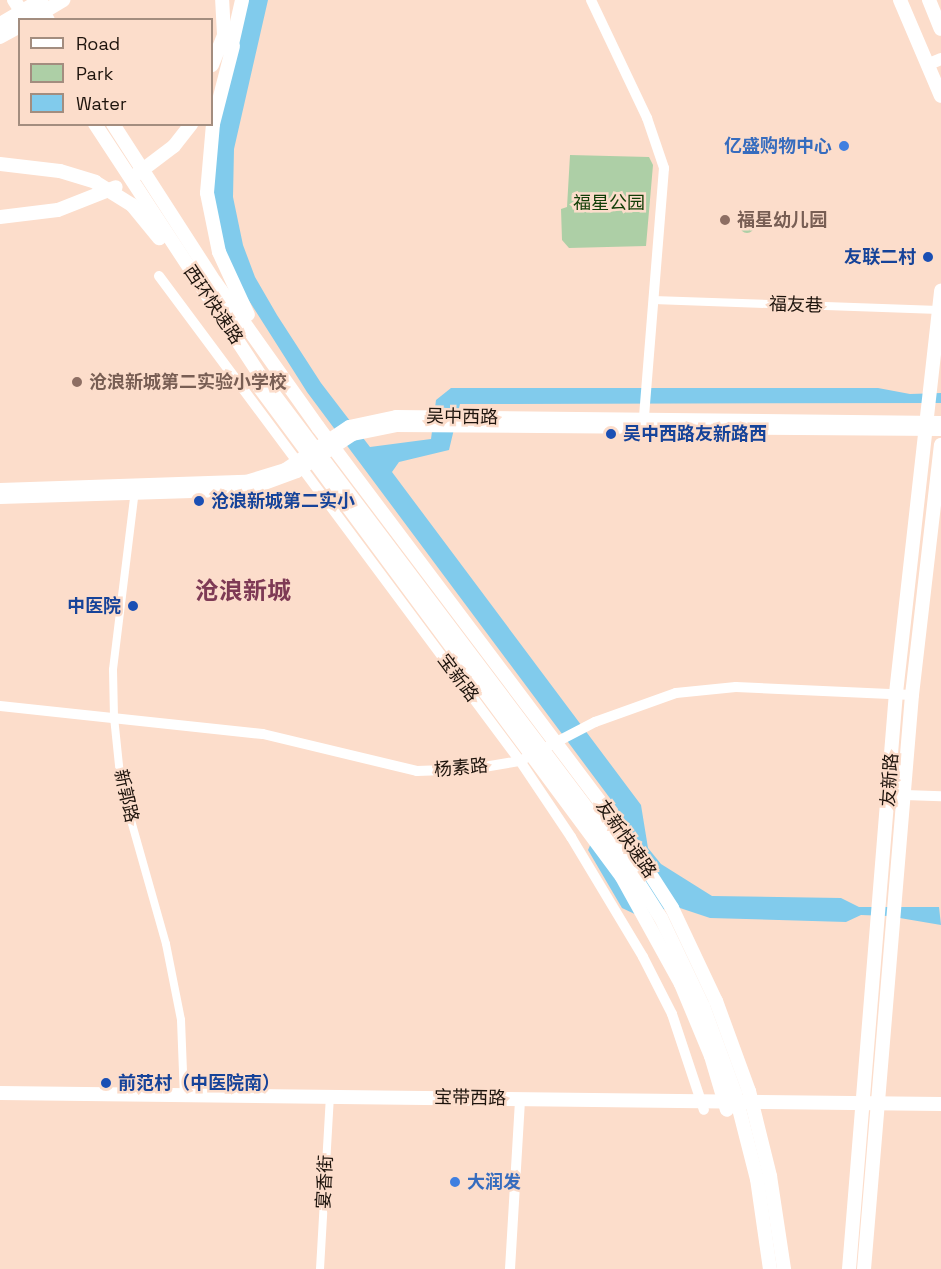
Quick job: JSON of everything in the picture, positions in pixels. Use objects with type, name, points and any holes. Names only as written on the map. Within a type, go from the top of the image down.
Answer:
[{"type":"main road","points":[[14,0],[28,18]]},
{"type":"main road","points":[[33,0],[46,18]]},
{"type":"main road","points":[[0,24],[41,0]]},
{"type":"main road","points":[[32,18],[63,0]]},
{"type":"main road","points":[[213,62],[224,35],[222,0]]},
{"type":"main road","points":[[242,0],[208,155],[207,193],[213,232],[240,301],[318,427]]},
{"type":"main road","points":[[900,0],[936,67],[941,96]]},
{"type":"main road","points":[[929,0],[941,29]]},
{"type":"main road","points":[[0,37],[18,27]]},
{"type":"main road","points":[[213,91],[233,46]]},
{"type":"main road","name":"西环快速路","points":[[96,126],[263,380],[339,479]]},
{"type":"main road","name":"西环快速路","points":[[114,126],[215,282],[348,467]]},
{"type":"main road","points":[[0,217],[49,212],[99,196],[149,167],[189,126]]},
{"type":"main road","points":[[0,164],[71,173],[109,189],[140,214],[203,290]]},
{"type":"main road","points":[[171,254],[273,410],[301,460],[598,843],[638,901],[667,955],[727,1106]]},
{"type":"main road","name":"友新路","points":[[849,1269],[896,693],[930,420],[941,291]]},
{"type":"main road","points":[[263,380],[301,460]]},
{"type":"main road","name":"吴中西路","points":[[0,489],[241,491],[278,481],[301,460],[361,427],[428,421],[643,425],[930,420],[941,430]]},
{"type":"main road","name":"友新路","points":[[864,1269],[897,900],[912,695],[941,445]]},
{"type":"main road","name":"友新快速路","points":[[348,467],[625,835],[672,908],[729,1034],[749,1091],[770,1176],[784,1269]]},
{"type":"main road","name":"友新快速路","points":[[339,479],[613,843],[665,927],[703,1006],[735,1094],[757,1179],[770,1269]]},
{"type":"main road","name":"吴中西路","points":[[0,498],[135,490]]},
{"type":"main road","name":"宝带西路","points":[[0,1094],[520,1104],[863,1107],[941,1112]]},
{"type":"main road","name":"宝带西路","points":[[0,1102],[184,1098]]},
{"type":"main road","name":"宝带西路","points":[[879,1108],[941,1104]]},
{"type":"main road","points":[[770,1176],[789,1240],[793,1269]]},
{"type":"street","points":[[591,0],[647,118],[664,168],[643,425]]},
{"type":"street","name":"宝新路","points":[[159,276],[301,460],[520,761],[643,957],[672,1014],[704,1106]]},
{"type":"street","name":"福友巷","points":[[653,300],[939,310]]},
{"type":"street","name":"新郭路","points":[[135,490],[113,670],[114,717],[121,785],[166,944],[181,1020],[184,1098]]},
{"type":"street","name":"杨素路","points":[[0,706],[283,737],[417,771],[520,761],[595,722],[676,693],[736,687],[912,695]]},
{"type":"street","points":[[905,795],[941,796]]},
{"type":"street","name":"宴香街","points":[[320,1269],[330,1099]]},
{"type":"street","points":[[510,1269],[520,1104]]},
{"type":"green space","name":"福星公园","points":[[570,155],[649,157],[653,165],[646,246],[569,248],[562,240],[561,209],[567,207]]},
{"type":"green space","points":[[747,219],[752,221],[754,226],[752,231],[747,233],[742,231],[740,226],[742,221]]},
{"type":"water","points":[[246,0],[268,0],[234,149],[233,197],[243,245],[255,277],[277,315],[321,383],[370,447],[431,439],[436,400],[451,388],[878,388],[910,394],[941,393],[941,403],[460,404],[449,450],[399,462],[392,472],[641,805],[648,848],[661,864],[712,896],[841,898],[859,907],[939,907],[941,925],[888,916],[861,915],[846,922],[710,918],[674,906],[641,917],[622,908],[588,850],[596,832],[617,817],[618,809],[307,392],[239,285],[223,247],[213,196],[212,147]]},
{"type":"place","name":"亿盛购物中心","points":[[844,146]]},
{"type":"place","name":"福星幼儿园","points":[[725,220]]},
{"type":"place","name":"友联二村","points":[[928,257]]},
{"type":"place","name":"沧浪新城第二实验小学校","points":[[77,382]]},
{"type":"place","name":"吴中西路友新路西","points":[[611,434]]},
{"type":"place","name":"沧浪新城第二实小","points":[[199,501]]},
{"type":"place","name":"中医院","points":[[133,606]]},
{"type":"place","name":"前范村（中医院南）","points":[[106,1083]]},
{"type":"place","name":"大润发","points":[[455,1182]]},
{"type":"district","name":"沧浪新城","points":[[243,591]]}]
